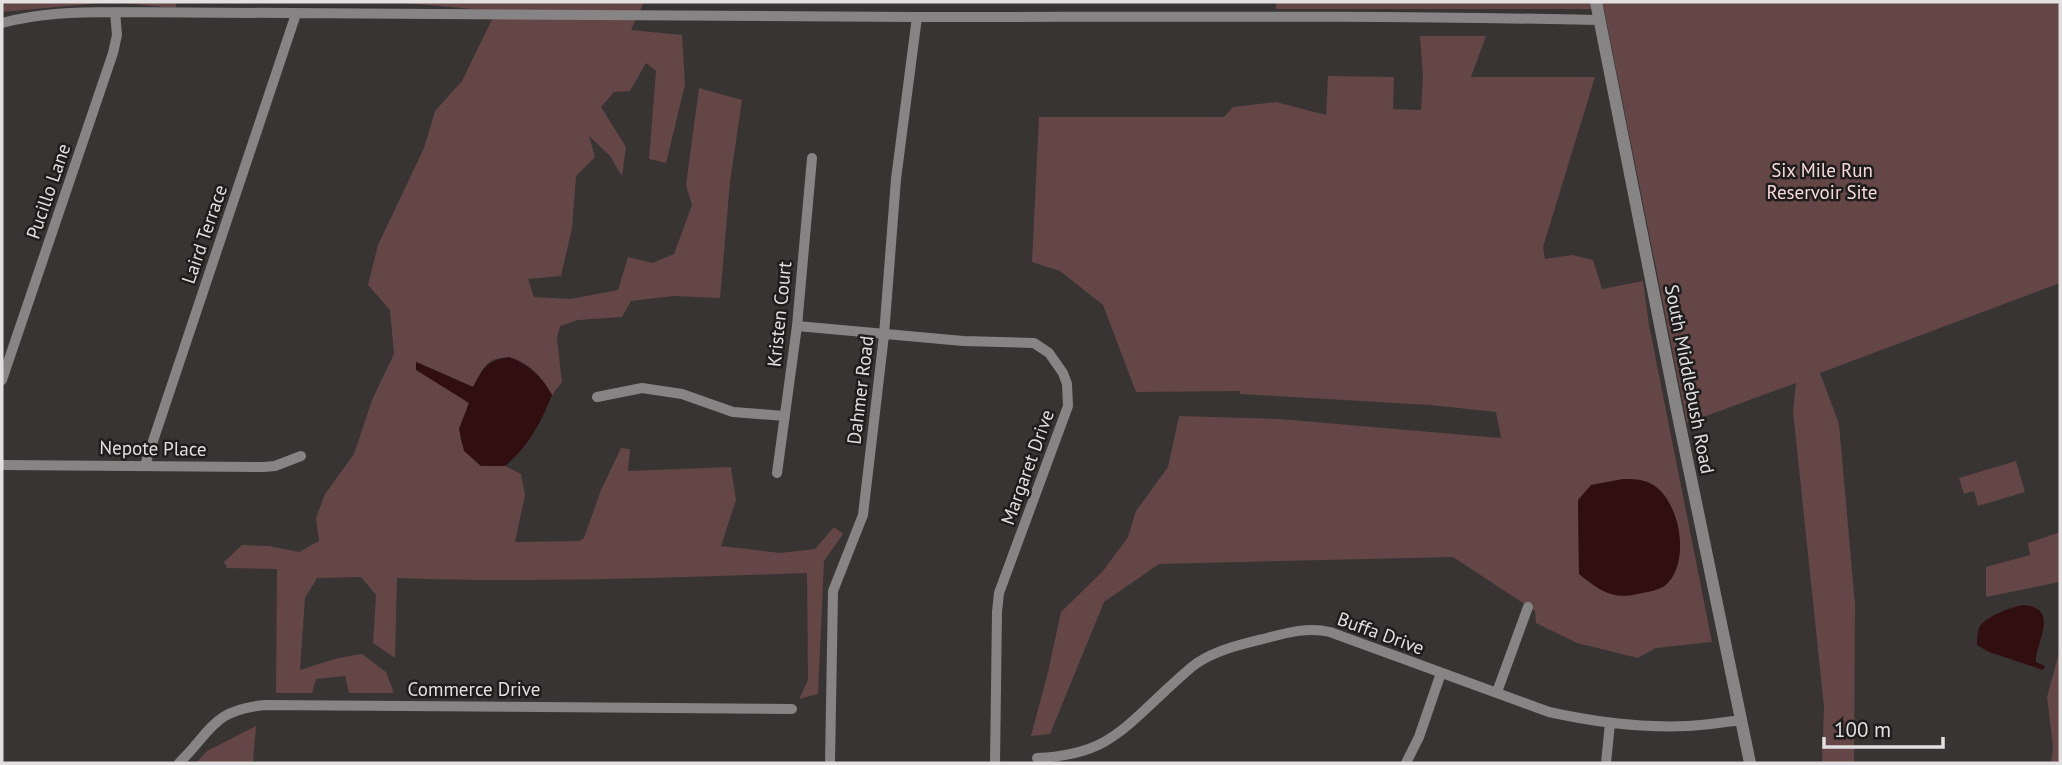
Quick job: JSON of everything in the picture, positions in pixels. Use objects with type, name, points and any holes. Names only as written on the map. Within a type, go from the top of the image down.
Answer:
[{"type":"street","name":"South Middlebush Road","points":[[1596,2],[1750,763]]},
{"type":"street","points":[[2,23],[50,14],[115,12],[555,16],[1469,17],[1600,20]]},
{"type":"street","name":"Pucillo Lane","points":[[2,380],[113,52],[117,35],[115,12]]},
{"type":"street","name":"Laird Terrace","points":[[145,465],[296,14]]},
{"type":"street","name":"Dahmer Road","points":[[830,763],[833,591],[863,515],[884,335],[897,180],[917,17]]},
{"type":"street","name":"Kristen Court","points":[[777,473],[797,326],[812,158]]},
{"type":"street","name":"Margaret Drive","points":[[797,326],[963,341],[1034,343],[1057,362],[1068,384],[1068,406],[1063,422],[999,593],[995,763]]},
{"type":"street","points":[[597,397],[642,388],[682,394],[733,412],[785,416]]},
{"type":"street","name":"Nepote Place","points":[[2,465],[264,467],[302,457]]},
{"type":"street","points":[[1497,692],[1528,607]]},
{"type":"street","name":"Buffa Drive","points":[[1038,758],[1072,754],[1104,743],[1120,733],[1188,670],[1229,647],[1306,629],[1330,632],[1549,712],[1609,723],[1686,726],[1742,720]]},
{"type":"street","points":[[1406,763],[1419,737],[1441,673]]},
{"type":"street","name":"Commerce Drive","points":[[179,763],[210,726],[224,716],[239,709],[265,705],[792,709]]},
{"type":"street","points":[[1606,763],[1609,723]]},
{"type":"green space","points":[[2,2],[111,2],[2,12]]},
{"type":"green space","points":[[111,2],[176,2],[176,8]]},
{"type":"green space","points":[[394,2],[644,2],[631,30],[682,35],[685,85],[666,163],[649,159],[656,71],[646,63],[630,91],[614,92],[601,107],[626,147],[622,176],[610,156],[589,136],[595,157],[576,176],[572,228],[561,276],[528,279],[534,297],[571,299],[618,290],[628,257],[652,263],[674,254],[692,205],[686,185],[699,88],[742,100],[730,182],[720,298],[673,296],[631,301],[622,317],[578,320],[560,326],[557,338],[562,382],[552,395],[535,372],[511,358],[489,362],[473,387],[417,362],[469,403],[460,438],[472,458],[481,466],[505,466],[521,474],[525,495],[515,542],[579,541],[584,538],[601,490],[621,448],[630,449],[628,471],[731,467],[736,500],[721,546],[780,553],[815,549],[834,527],[843,534],[824,561],[818,694],[799,699],[808,680],[807,573],[551,580],[397,578],[395,658],[373,643],[376,595],[361,577],[317,578],[305,598],[300,670],[338,658],[362,654],[386,672],[394,693],[349,693],[345,676],[316,679],[312,693],[276,693],[277,569],[227,568],[224,562],[242,545],[269,546],[299,552],[319,541],[316,518],[325,494],[354,454],[372,400],[394,354],[390,310],[368,285],[378,245],[424,148],[435,111],[462,81],[496,11]]},
{"type":"green space","name":"Six Mile Run Reservoir Site","points":[[2060,2],[2060,283],[1820,373],[1839,424],[1855,604],[1854,763],[1822,763],[1824,707],[1793,411],[1796,383],[1687,423],[1604,9],[1276,9],[1276,3]]},
{"type":"green space","points":[[1420,36],[1486,36],[1471,77],[1595,77],[1543,247],[1545,259],[1572,255],[1593,260],[1602,289],[1643,281],[1649,325],[1712,642],[1656,648],[1638,658],[1577,643],[1536,623],[1535,611],[1453,557],[1159,564],[1104,602],[1050,734],[1031,736],[1061,612],[1103,571],[1128,537],[1136,511],[1168,467],[1179,416],[1279,419],[1501,438],[1496,412],[1430,405],[1240,394],[1240,391],[1136,392],[1103,305],[1060,271],[1032,262],[1039,117],[1224,117],[1233,107],[1276,102],[1326,115],[1328,76],[1394,77],[1393,109],[1421,110],[1423,77]],"holes":[[[1646,481],[1660,491],[1669,503],[1670,580],[1652,591],[1579,574],[1578,500]]]},
{"type":"green space","points":[[2016,461],[2025,492],[1978,506],[1974,491],[1964,494],[1959,478]]},
{"type":"green space","points":[[2060,532],[2059,582],[1986,597],[1986,567],[2030,555],[2028,543]]},
{"type":"green space","points":[[2060,649],[2060,763],[2051,763],[2053,746],[2047,697]]},
{"type":"green space","points":[[256,726],[253,763],[196,763],[207,751]]},
{"type":"shaded area","points":[[509,357],[534,372],[552,395],[533,434],[513,459],[505,466],[481,466],[464,451],[459,429],[469,403],[416,370],[416,362],[473,387],[486,366]]},
{"type":"shaded area","points":[[1623,479],[1644,481],[1656,487],[1667,498],[1679,530],[1680,547],[1673,577],[1663,587],[1623,596],[1601,590],[1579,574],[1578,500],[1591,485]]},
{"type":"shaded area","points":[[2023,605],[2035,607],[2044,619],[2036,655],[2036,662],[2045,666],[2043,670],[1989,652],[1977,645],[1979,628],[1986,620],[2005,610]]}]
